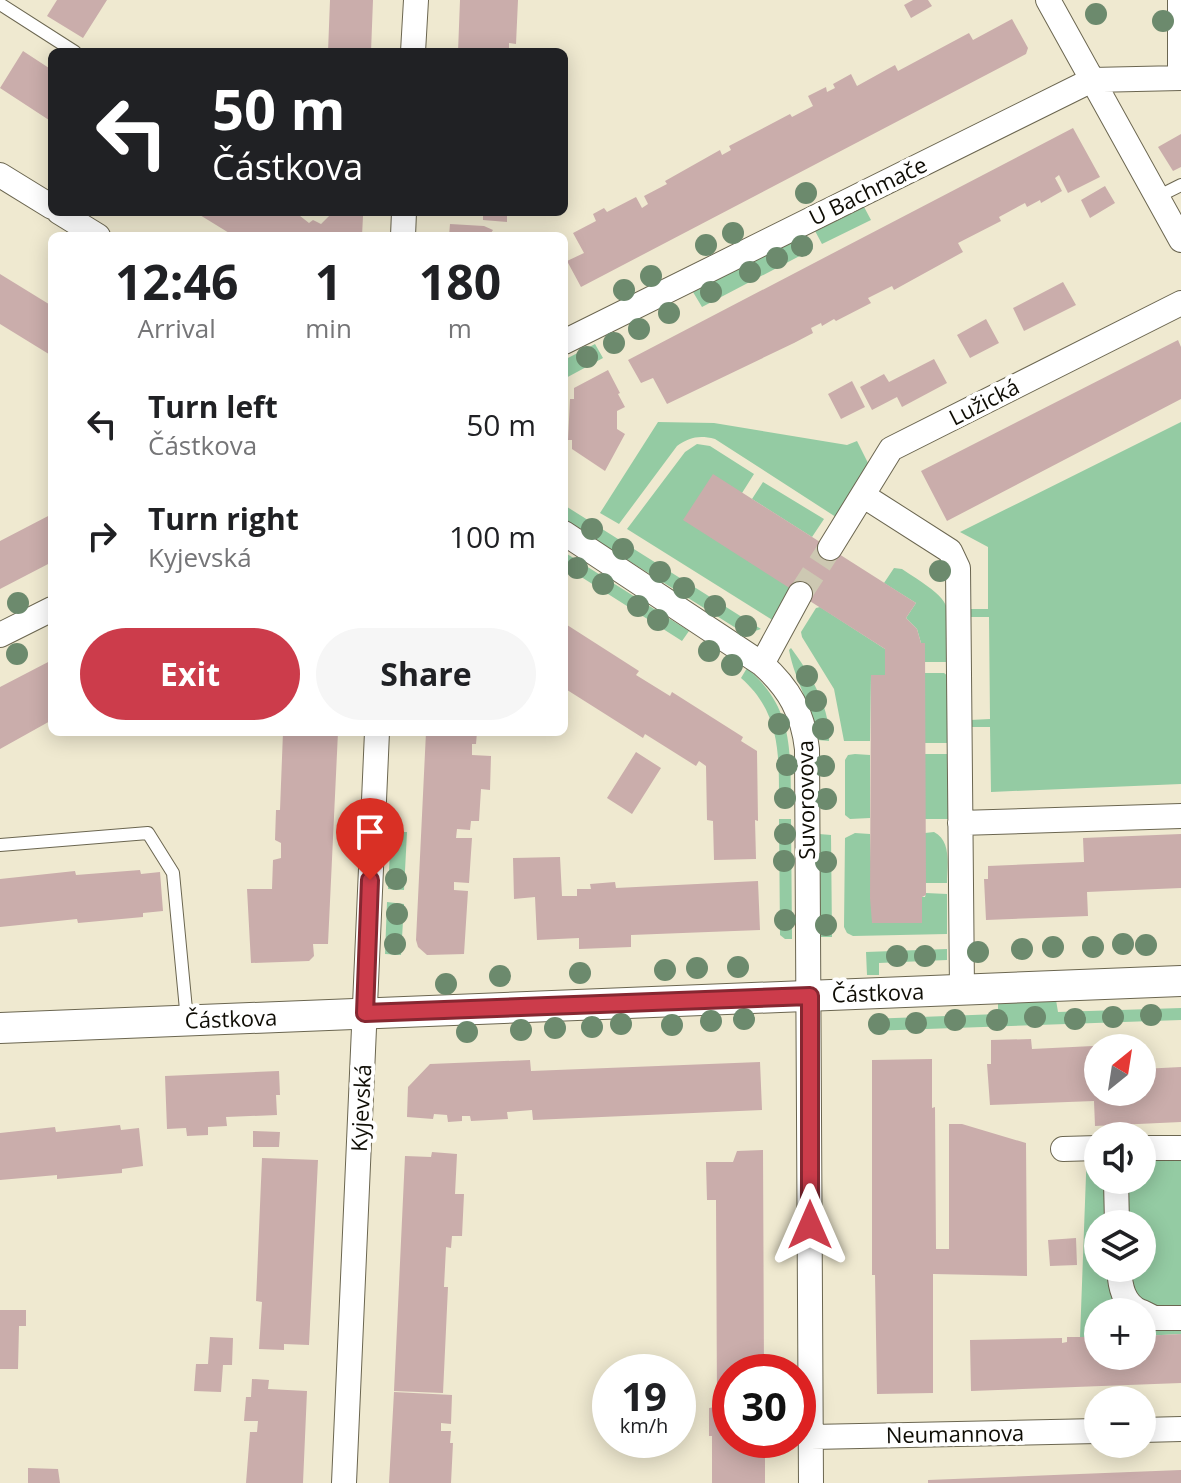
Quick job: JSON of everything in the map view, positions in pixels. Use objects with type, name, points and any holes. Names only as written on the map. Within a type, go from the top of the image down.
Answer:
[{"type":"street","points":[[413,48],[416,0]]},
{"type":"street","points":[[1048,0],[1181,240]]},
{"type":"street","points":[[1180,0],[1180,78]]},
{"type":"street","name":"U Bachmače","points":[[568,340],[1092,80],[1180,78]]},
{"type":"street","points":[[0,175],[48,205]]},
{"type":"street","points":[[66,216],[92,232]]},
{"type":"street","name":"Lužická","points":[[830,548],[891,449],[1181,303]]},
{"type":"street","points":[[864,496],[950,551],[958,568],[962,990]]},
{"type":"street","name":"Suvorovova","points":[[568,536],[762,664],[781,681],[797,705],[807,745],[811,1354]]},
{"type":"street","points":[[762,664],[800,594]]},
{"type":"street","points":[[0,635],[48,611]]},
{"type":"street","name":"Kyjevská","points":[[344,1483],[377,736]]},
{"type":"street","points":[[960,823],[1181,816]]},
{"type":"street","name":"Částkova","points":[[0,1028],[1181,981]]},
{"type":"street","points":[[1063,1149],[1084,1148]]},
{"type":"street","points":[[1156,1148],[1181,1148]]},
{"type":"street","points":[[1156,1318],[1181,1318]]},
{"type":"street","points":[[1156,1430],[1181,1429]]},
{"type":"street","name":"Neumannova","points":[[816,1437],[1084,1431]]},
{"type":"street","name":"Suvorovova","points":[[811,1458],[811,1483]]},
{"type":"lane","points":[[0,4],[69,48]]},
{"type":"lane","points":[[1157,197],[1181,185]]},
{"type":"lane","points":[[0,845],[148,833],[173,873],[187,1020]]},
{"type":"green space","points":[[863,205],[871,220],[822,244],[814,229]]},
{"type":"green space","points":[[805,233],[813,249],[702,307],[693,292]]},
{"type":"green space","points":[[595,344],[603,358],[568,377],[568,358]]},
{"type":"green space","points":[[658,422],[714,423],[847,445],[857,441],[871,469],[839,519],[715,439],[695,438],[677,446],[619,524],[600,513]]},
{"type":"green space","points":[[1181,422],[1181,784],[991,792],[990,727],[970,727],[970,720],[990,719],[989,617],[969,617],[969,609],[988,609],[988,547],[960,532]]},
{"type":"green space","points":[[697,444],[710,446],[754,474],[742,493],[793,589],[774,621],[627,529],[685,452]]},
{"type":"green space","points":[[763,482],[824,519],[812,537],[752,499]]},
{"type":"green space","points":[[568,508],[761,629],[749,633],[739,630],[568,523]]},
{"type":"green space","points":[[568,555],[689,631],[682,641],[568,569]]},
{"type":"green space","points":[[894,568],[902,569],[932,589],[946,605],[950,626],[949,662],[925,662],[925,643],[921,643],[917,629],[906,618],[916,603],[884,583]]},
{"type":"green space","points":[[820,607],[885,649],[885,675],[871,675],[870,741],[844,741],[834,689],[802,637],[801,632],[816,608]]},
{"type":"green space","points":[[791,648],[823,703],[829,741],[818,740],[792,662]]},
{"type":"green space","points":[[747,668],[762,683],[781,713],[789,746],[791,802],[779,801],[775,734],[763,705],[741,678]]},
{"type":"green space","points":[[925,673],[944,673],[948,676],[948,743],[925,743]]},
{"type":"green space","points":[[925,754],[950,754],[951,819],[925,819]]},
{"type":"green space","points":[[848,755],[870,755],[870,818],[850,819],[845,815],[845,760]]},
{"type":"green space","points":[[779,819],[791,819],[792,939],[780,935]]},
{"type":"green space","points":[[391,832],[407,832],[404,890],[388,889]]},
{"type":"green space","points":[[934,832],[944,841],[946,848],[947,883],[925,883],[925,833]]},
{"type":"green space","points":[[855,833],[870,834],[873,923],[922,923],[922,897],[926,893],[947,894],[947,934],[853,936],[847,933],[844,927],[845,838]]},
{"type":"green space","points":[[819,834],[831,835],[832,937],[820,937]]},
{"type":"green space","points":[[387,902],[404,904],[401,955],[385,954]]},
{"type":"green space","points":[[947,949],[947,960],[879,963],[879,975],[867,975],[866,952]]},
{"type":"green space","points":[[1056,1000],[1058,1012],[1181,1008],[1181,1020],[870,1031],[869,1019],[998,1014],[998,1002]]},
{"type":"green space","points":[[1156,1148],[1181,1148],[1181,1334],[1156,1335],[1156,1298],[1084,1298],[1084,1338],[1080,1338],[1084,1229],[1084,1282],[1156,1282],[1156,1210],[1085,1210],[1085,1194],[1156,1194]]},
{"type":"building","points":[[57,0],[107,0],[83,38],[47,16]]},
{"type":"building","points":[[330,0],[373,0],[371,48],[328,48]]},
{"type":"building","points":[[460,0],[518,0],[516,44],[509,43],[509,48],[458,48]]},
{"type":"building","points":[[913,0],[928,0],[932,6],[911,18],[904,5]]},
{"type":"building","points":[[1012,19],[1028,48],[1026,54],[581,287],[568,261],[584,253],[573,233],[596,221],[593,214],[604,208],[607,212],[636,197],[642,208],[648,204],[644,196],[667,184],[665,181],[720,150],[722,155],[731,150],[729,146],[790,114],[792,117],[813,106],[808,96],[826,87],[827,92],[835,88],[833,84],[851,74],[857,86],[895,65],[898,71],[969,33],[973,40]]},
{"type":"building","points":[[23,51],[48,67],[48,119],[0,88]]},
{"type":"building","points":[[1073,128],[1100,177],[1068,193],[1059,175],[1055,178],[1062,191],[1041,203],[1040,200],[1027,207],[1025,203],[999,217],[1001,221],[958,243],[963,252],[894,290],[892,286],[868,298],[871,303],[836,321],[834,319],[822,326],[821,323],[811,328],[813,333],[794,343],[667,404],[653,378],[641,383],[628,360]]},
{"type":"building","points":[[1181,134],[1181,167],[1173,171],[1158,147]]},
{"type":"building","points":[[1105,186],[1115,203],[1090,218],[1081,200]]},
{"type":"building","points":[[202,216],[300,216],[309,223],[313,220],[321,224],[329,216],[363,216],[362,232],[228,232]]},
{"type":"building","points":[[483,216],[507,216],[507,222],[483,220]]},
{"type":"building","points":[[450,224],[484,226],[493,230],[492,232],[449,232]]},
{"type":"building","points":[[0,274],[48,304],[48,354],[0,324]]},
{"type":"building","points":[[1063,282],[1076,305],[1024,331],[1013,308]]},
{"type":"building","points":[[986,319],[999,343],[970,358],[957,335]]},
{"type":"building","points":[[1178,340],[1181,347],[1181,399],[947,521],[921,471]]},
{"type":"building","points":[[934,359],[947,383],[902,407],[897,397],[872,410],[860,387],[884,374],[889,382]]},
{"type":"building","points":[[608,370],[625,407],[617,411],[617,429],[625,434],[605,471],[572,449],[572,440],[568,440],[570,399],[574,399],[574,388]]},
{"type":"building","points":[[852,381],[865,407],[841,419],[828,394]]},
{"type":"building","points":[[713,474],[916,603],[906,618],[917,629],[921,643],[925,643],[926,895],[922,897],[922,923],[872,923],[871,675],[885,675],[885,649],[683,520]]},
{"type":"building","points":[[48,516],[48,564],[0,589],[0,541]]},
{"type":"building","points":[[568,626],[639,671],[636,675],[670,696],[672,692],[743,737],[741,741],[757,751],[756,859],[714,860],[713,821],[707,820],[706,766],[699,761],[696,766],[645,734],[643,738],[568,691]]},
{"type":"building","points":[[48,662],[48,722],[0,749],[0,687]]},
{"type":"building","points":[[283,736],[338,736],[328,944],[313,944],[314,956],[309,961],[251,963],[247,889],[272,889],[273,860],[281,858],[281,843],[275,840],[276,810],[280,810]]},
{"type":"building","points":[[426,736],[477,736],[476,744],[472,744],[472,755],[491,756],[490,790],[481,789],[479,821],[471,821],[470,830],[457,829],[456,838],[472,838],[469,883],[454,882],[454,890],[468,891],[464,954],[427,955],[418,947]]},
{"type":"building","points":[[636,752],[661,768],[632,814],[607,798]]},
{"type":"building","points":[[1181,834],[1181,888],[1087,892],[1088,916],[986,920],[984,879],[988,879],[988,866],[1084,862],[1083,838]]},
{"type":"building","points":[[560,857],[562,896],[577,896],[577,889],[591,889],[590,884],[615,882],[616,888],[758,881],[760,930],[631,935],[631,947],[579,949],[579,938],[537,940],[535,897],[514,899],[513,858]]},
{"type":"building","points":[[140,870],[141,874],[160,872],[163,911],[143,913],[143,917],[78,923],[77,919],[0,927],[0,879],[75,871],[76,875]]},
{"type":"building","points":[[1031,1039],[1032,1049],[1084,1046],[1084,1101],[990,1105],[987,1064],[991,1064],[991,1040]]},
{"type":"building","points":[[932,1059],[936,1249],[949,1249],[949,1124],[962,1124],[1026,1143],[1027,1276],[933,1274],[933,1393],[877,1394],[875,1275],[872,1275],[872,1060]]},
{"type":"building","points":[[530,1060],[531,1071],[760,1062],[762,1110],[533,1120],[532,1110],[507,1112],[508,1119],[471,1121],[470,1116],[462,1116],[462,1121],[448,1122],[447,1115],[434,1114],[433,1119],[407,1117],[408,1087],[430,1064]]},
{"type":"building","points":[[1181,1067],[1181,1122],[1095,1122],[1094,1106],[1156,1106],[1156,1068]]},
{"type":"building","points":[[279,1071],[277,1115],[226,1117],[227,1126],[208,1127],[208,1135],[187,1136],[186,1128],[167,1129],[165,1076]]},
{"type":"building","points":[[120,1125],[121,1130],[139,1128],[143,1166],[122,1169],[122,1173],[0,1180],[0,1133],[55,1127],[56,1132]]},
{"type":"building","points":[[253,1131],[280,1132],[279,1147],[253,1147]]},
{"type":"building","points":[[763,1150],[764,1354],[717,1354],[716,1200],[707,1200],[706,1162],[733,1162],[737,1151]]},
{"type":"building","points":[[432,1152],[457,1154],[455,1194],[464,1194],[462,1236],[452,1236],[451,1248],[446,1247],[444,1287],[448,1287],[443,1393],[394,1391],[405,1156],[431,1157]]},
{"type":"building","points":[[262,1158],[318,1160],[309,1345],[284,1344],[284,1350],[259,1349],[262,1302],[256,1301]]},
{"type":"building","points":[[1076,1238],[1077,1265],[1050,1266],[1048,1240]]},
{"type":"building","points":[[0,1310],[26,1310],[26,1326],[19,1326],[18,1369],[0,1369]]},
{"type":"building","points":[[1181,1334],[1181,1383],[971,1391],[970,1340],[1062,1338],[1062,1343],[1067,1342],[1067,1337],[1084,1337],[1084,1370],[1156,1370],[1156,1335]]},
{"type":"building","points":[[210,1337],[233,1338],[232,1365],[223,1365],[221,1392],[194,1391],[196,1364],[208,1364]]},
{"type":"building","points":[[252,1379],[269,1380],[268,1389],[307,1391],[303,1483],[246,1483],[250,1432],[257,1432],[258,1421],[244,1421],[246,1397],[251,1397]]},
{"type":"building","points":[[394,1392],[452,1395],[451,1424],[441,1423],[441,1431],[451,1431],[450,1443],[453,1443],[451,1483],[389,1483]]},
{"type":"building","points":[[709,1408],[712,1408],[712,1436],[709,1436]]},
{"type":"building","points":[[712,1458],[765,1458],[765,1483],[712,1483]]},
{"type":"building","points":[[28,1468],[58,1469],[60,1483],[28,1483]]},
{"type":"building","points":[[1181,1470],[1181,1483],[928,1483],[928,1480]]},
{"type":"tunnel","points":[[800,594],[830,548]]},
{"type":"route","points":[[370,880],[365,1013],[810,996],[810,1225]]}]
